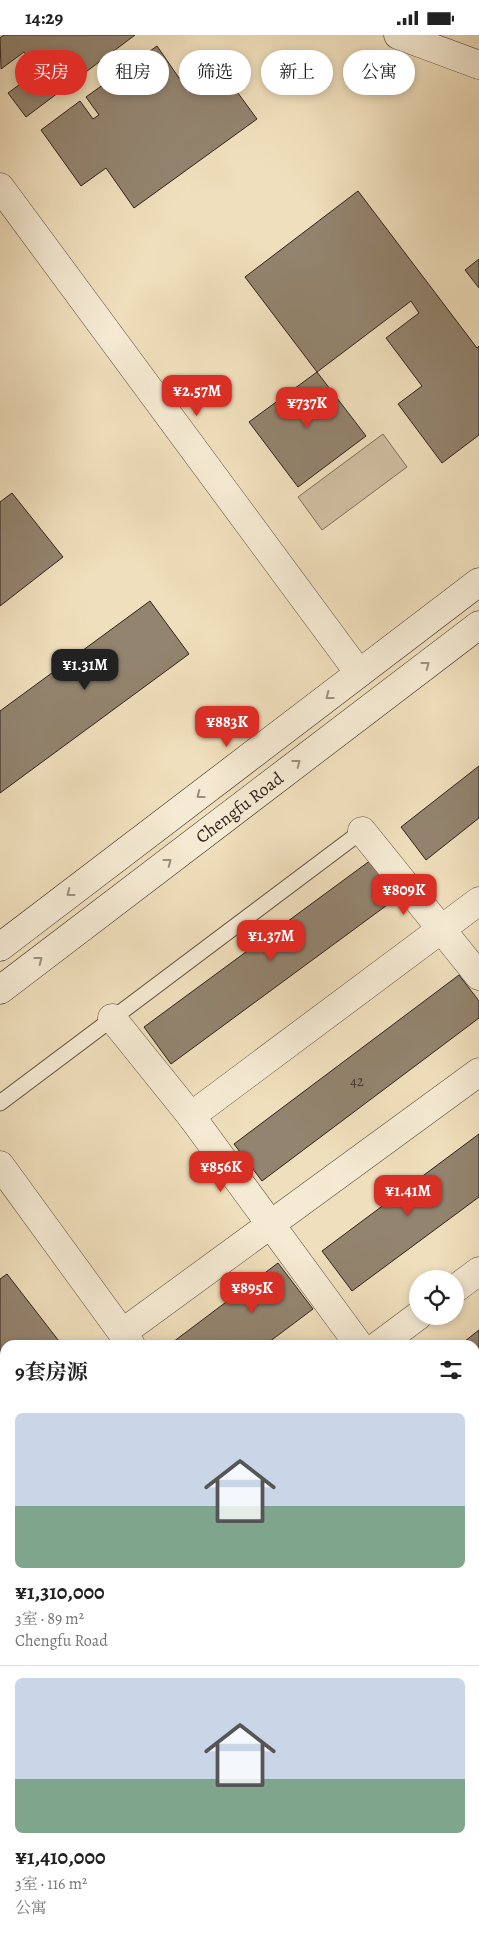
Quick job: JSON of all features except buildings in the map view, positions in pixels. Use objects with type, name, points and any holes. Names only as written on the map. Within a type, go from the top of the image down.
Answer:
[{"type":"street","points":[[398,35],[441,43],[479,65]]},
{"type":"street","points":[[0,187],[359,673]]},
{"type":"street","name":"Chengfu Road","points":[[0,947],[479,582]]},
{"type":"street","name":"Chengfu Road","points":[[0,990],[479,625]]},
{"type":"street","points":[[362,831],[479,976]]},
{"type":"street","points":[[191,1116],[479,901]]},
{"type":"street","points":[[112,1018],[191,1116],[355,1340]]},
{"type":"street","points":[[0,1165],[126,1339],[271,1225],[479,1072]]},
{"type":"street","points":[[464,1282],[479,1271]]},
{"type":"street","points":[[386,1340],[409,1323]]},
{"type":"lane","points":[[0,1103],[362,831]]},
{"type":"shaded area","points":[[383,434],[407,467],[322,530],[298,497]]}]
